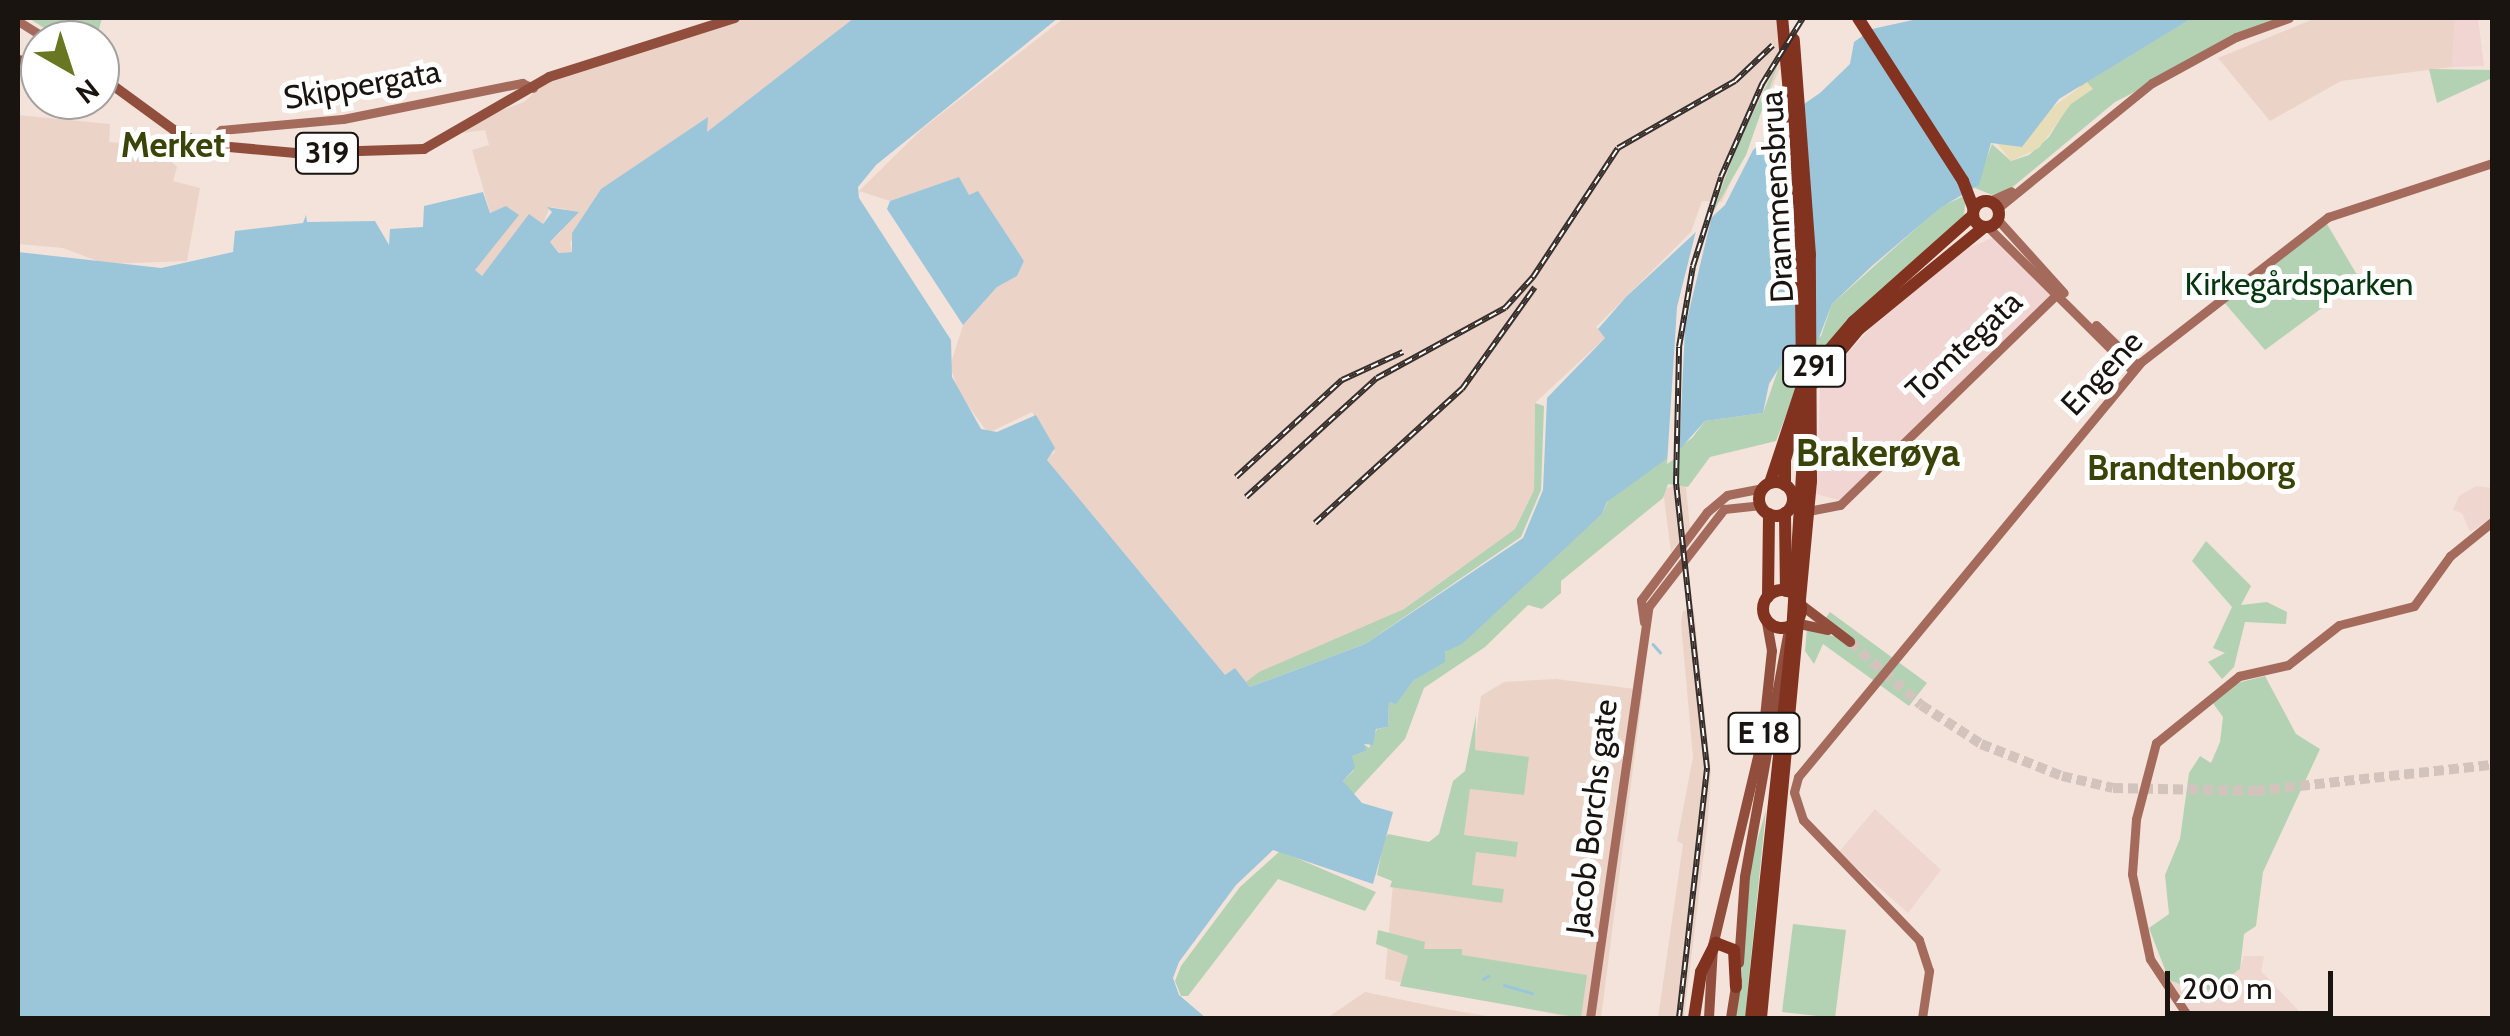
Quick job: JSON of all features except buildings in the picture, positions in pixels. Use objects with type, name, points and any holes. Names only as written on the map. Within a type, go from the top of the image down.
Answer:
[{"type":"highway","name":"Drammensbrua","points":[[1773,852],[1794,605],[1804,407],[1800,214],[1782,18]]},
{"type":"highway","name":"Drammensbrua","points":[[1773,852],[1804,606],[1813,406],[1809,228],[1791,18]]},
{"type":"highway","points":[[1858,18],[1968,188],[1991,214]]},
{"type":"highway","points":[[1968,188],[1974,212],[1991,214]]},
{"type":"highway","name":"291","points":[[1766,618],[1767,486],[1786,422],[1819,360],[1974,212],[1991,214]]},
{"type":"highway","name":"291","points":[[1786,485],[1793,428],[1826,366],[1876,313],[1991,214]]},
{"type":"highway","points":[[1766,618],[1777,627],[1793,624],[1800,604],[1786,591],[1786,485],[1767,486]]},
{"type":"highway","points":[[1765,509],[1789,507]]},
{"type":"highway","points":[[1768,597],[1786,591]]},
{"type":"highway","name":"E 18","points":[[1763,1018],[1788,834],[1778,687]]},
{"type":"highway","name":"E 18","points":[[1750,1018],[1773,852]]},
{"type":"highway","name":"E 18","points":[[1763,1018],[1773,852]]},
{"type":"highway","points":[[1713,946],[1725,942],[1734,950],[1736,987]]},
{"type":"highway","name":"E 18","points":[[1694,1018],[1698,980],[1713,946]]},
{"type":"main road","name":"319","points":[[120,90],[172,128],[207,145],[308,153],[424,149],[527,86],[735,18]]},
{"type":"main road","points":[[2135,367],[2059,292],[1991,214],[2014,190],[2152,84],[2236,38],[2289,18]]},
{"type":"main road","name":"Skippergata","points":[[207,145],[221,130],[343,119],[527,86]]},
{"type":"main road","name":"Engene","points":[[1922,1018],[1930,971],[1905,921],[1810,828],[1796,806],[1798,778],[2135,367],[2328,217],[2492,163]]},
{"type":"main road","name":"Tomtegata","points":[[1789,507],[1812,512],[1840,505],[2059,292]]},
{"type":"main road","name":"Jacob Borchs gate","points":[[1644,622],[1641,600],[1707,512],[1727,496],[1767,486]]},
{"type":"main road","name":"Jacob Borchs gate","points":[[1590,1018],[1644,622],[1652,600],[1711,522],[1735,504],[1765,509]]},
{"type":"main road","points":[[2189,1018],[2150,959],[2132,874],[2136,819],[2156,743],[2239,676],[2288,665],[2339,626],[2414,606],[2450,556],[2492,522]]},
{"type":"main road","points":[[1793,624],[1850,642],[1800,604]]},
{"type":"main road","name":"E 18","points":[[1713,946],[1764,736],[1772,651],[1766,618]]},
{"type":"main road","name":"E 18","points":[[1778,687],[1793,624]]},
{"type":"main road","points":[[1731,1018],[1755,820],[1778,687]]},
{"type":"main road","points":[[1742,923],[1739,846],[1755,820]]},
{"type":"main road","points":[[1709,1018],[1713,946]]},
{"type":"shaded area","points":[[746,18],[854,18],[570,242],[572,252],[560,253],[550,242],[561,232],[565,209],[550,207],[543,224],[529,215],[482,276],[475,271],[497,213],[490,212],[472,150],[489,145],[485,130],[462,133],[475,120],[524,102],[542,85]]},
{"type":"shaded area","points":[[1064,18],[1788,18],[1778,30],[1782,64],[1722,202],[1702,201],[1691,232],[1596,327],[1606,337],[1535,403],[1534,490],[1515,529],[1404,609],[1246,682],[1235,668],[1225,676],[1046,459],[1055,452],[1032,412],[988,433],[959,393],[950,366],[963,325],[997,287],[1017,276],[1024,261],[978,192],[969,196],[943,183],[890,201],[859,191],[923,128]]},
{"type":"shaded area","points":[[2316,18],[2455,18],[2452,67],[2341,81],[2270,121],[2218,58]]},
{"type":"shaded area","points":[[2455,18],[2478,18],[2484,66],[2452,67]]},
{"type":"shaded area","points":[[18,115],[20,120],[110,124],[109,142],[157,147],[177,167],[173,181],[200,188],[187,261],[105,264],[63,248],[18,244]]},
{"type":"shaded area","points":[[1998,236],[2056,294],[1839,500],[1816,494],[1808,481],[1819,432],[1820,383],[1878,320],[1959,251]]},
{"type":"shaded area","points":[[1680,483],[1686,488],[1690,528],[1671,552],[1663,490]]},
{"type":"shaded area","points":[[2476,486],[2492,488],[2492,518],[2470,532],[2462,513],[2453,510],[2459,496]]},
{"type":"shaded area","points":[[1694,610],[1711,772],[1708,820],[1684,1018],[1658,1018],[1683,844],[1677,841],[1693,757],[1681,623],[1683,611]]},
{"type":"shaded area","points":[[1556,679],[1643,690],[1601,1018],[1572,1018],[1385,979],[1393,882],[1455,890],[1481,696],[1504,682]]},
{"type":"shaded area","points":[[1875,809],[1941,870],[1908,913],[1839,852]]},
{"type":"shaded area","points":[[2152,953],[2169,980],[2240,969],[2244,956],[2264,956],[2261,971],[2299,1011],[2288,1018],[2195,1018],[2168,986]]},
{"type":"shaded area","points":[[1365,992],[1451,1010],[1500,1018],[1327,1018]]},
{"type":"green space","points":[[102,18],[101,20],[30,19]]},
{"type":"green space","points":[[2192,18],[2280,18],[2115,102],[2009,190],[1992,195],[1975,188],[1992,144],[2011,161],[2029,155],[2049,137],[2085,79]]},
{"type":"green space","points":[[1779,61],[1746,155],[1712,214],[1739,141]]},
{"type":"green space","points":[[2429,69],[2492,70],[2492,78],[2437,103]]},
{"type":"green space","points":[[1966,195],[1964,215],[1797,387],[1776,441],[1710,457],[1688,487],[1668,484],[1663,498],[1561,581],[1561,593],[1542,609],[1528,605],[1485,647],[1424,688],[1405,739],[1353,795],[1343,781],[1354,770],[1351,756],[1366,749],[1364,744],[1369,748],[1377,729],[1388,727],[1389,702],[1396,703],[1414,680],[1602,514],[1608,501],[1692,438],[1705,421],[1763,413],[1780,364],[1821,336],[1832,304],[1940,207]]},
{"type":"green space","name":"Kirkegårdsparken","points":[[2327,224],[2360,280],[2265,350],[2223,301]]},
{"type":"green space","points":[[1535,403],[1544,406],[1541,490],[1521,537],[1365,644],[1250,687],[1246,682],[1259,672],[1404,609],[1515,529],[1534,490]]},
{"type":"green space","points":[[2206,541],[2251,586],[2241,605],[2267,602],[2287,612],[2286,624],[2245,622],[2234,667],[2222,679],[2208,662],[2225,653],[2213,648],[2232,607],[2192,561]]},
{"type":"green space","points":[[1830,612],[1927,683],[1909,706],[1823,644],[1814,664],[1805,651],[1807,628],[1836,637],[1825,619]]},
{"type":"green space","points":[[2265,676],[2296,734],[2320,749],[2263,872],[2256,926],[2244,934],[2240,969],[2209,990],[2191,988],[2169,980],[2149,928],[2169,914],[2165,875],[2180,839],[2189,773],[2200,756],[2211,763],[2220,742],[2223,717],[2210,699],[2233,684]]},
{"type":"green space","points":[[1476,715],[1475,750],[1529,757],[1524,795],[1470,789],[1464,835],[1518,842],[1516,857],[1476,852],[1472,885],[1504,889],[1502,903],[1390,887],[1392,881],[1377,875],[1384,840],[1388,834],[1429,842],[1439,834],[1453,781],[1465,771]]},
{"type":"green space","points":[[1766,810],[1745,1018],[1734,1018],[1752,859]]},
{"type":"green space","points":[[1280,851],[1376,892],[1365,911],[1278,879],[1188,996],[1181,996],[1175,981],[1181,966],[1240,887]]},
{"type":"green space","points":[[1793,924],[1846,930],[1835,1018],[1782,1012]]},
{"type":"green space","points":[[1378,930],[1425,942],[1424,949],[1462,949],[1462,955],[1587,975],[1581,1018],[1400,986],[1408,956],[1376,944]]},
{"type":"sand","points":[[2087,82],[2093,89],[2071,104],[2039,148],[2011,161],[1996,142],[2022,147],[2046,112]]},
{"type":"water","points":[[854,18],[1058,18],[876,165],[858,187],[859,198],[951,340],[952,377],[981,429],[997,432],[1036,415],[1055,448],[1047,460],[1225,675],[1235,668],[1250,687],[1365,644],[1523,538],[1543,490],[1547,398],[1605,338],[1598,329],[1626,297],[1725,205],[1753,150],[1779,128],[1782,99],[1804,104],[1820,93],[1850,64],[1854,42],[1872,29],[1922,18],[2192,18],[2059,99],[2022,147],[1991,143],[1979,185],[1940,208],[1872,266],[1832,304],[1818,340],[1785,358],[1769,384],[1763,413],[1705,421],[1680,449],[1607,502],[1602,514],[1462,644],[1445,652],[1445,662],[1414,680],[1396,704],[1389,702],[1388,727],[1376,729],[1373,745],[1364,744],[1367,750],[1352,756],[1355,768],[1343,781],[1362,803],[1393,812],[1373,884],[1273,850],[1236,885],[1179,962],[1173,978],[1179,995],[1206,1018],[18,1018],[18,252],[161,268],[233,252],[235,231],[303,223],[306,215],[307,222],[375,221],[389,245],[390,229],[423,227],[424,206],[483,192],[490,213],[506,206],[519,215],[475,270],[482,276],[529,214],[543,224],[552,212],[547,207],[579,212],[550,242],[559,253],[572,252],[572,233],[601,189],[708,117],[707,132]]},
{"type":"water","points":[[959,177],[969,195],[978,191],[1024,261],[1017,276],[997,287],[963,325],[887,209],[890,201]]},
{"type":"pier","points":[[1714,207],[1685,328],[1679,456],[1667,464],[1677,307],[1698,223]]},
{"type":"waterway","points":[[1653,644],[1660,652]]},
{"type":"waterway","points":[[1483,979],[1488,976]]},
{"type":"waterway","points":[[1504,985],[1532,993]]},
{"type":"tunnel","points":[[1850,642],[1921,705],[1981,744],[2062,776],[2113,788],[2255,791],[2492,765]]},
{"type":"railway","points":[[1679,1018],[1707,768],[1676,484],[1679,347],[1693,266],[1721,177],[1762,84],[1803,18]]},
{"type":"railway","points":[[1246,497],[1377,378],[1505,308],[1533,277],[1618,148],[1735,81],[1773,45]]},
{"type":"railway","points":[[1315,523],[1462,389],[1535,287]]},
{"type":"railway","points":[[1236,477],[1342,380],[1403,352]]},
{"type":"district","name":"Merket","points":[[173,145]]},
{"type":"district","name":"Brakerøya","points":[[1878,453]]},
{"type":"district","name":"Brandtenborg","points":[[2191,468]]}]
